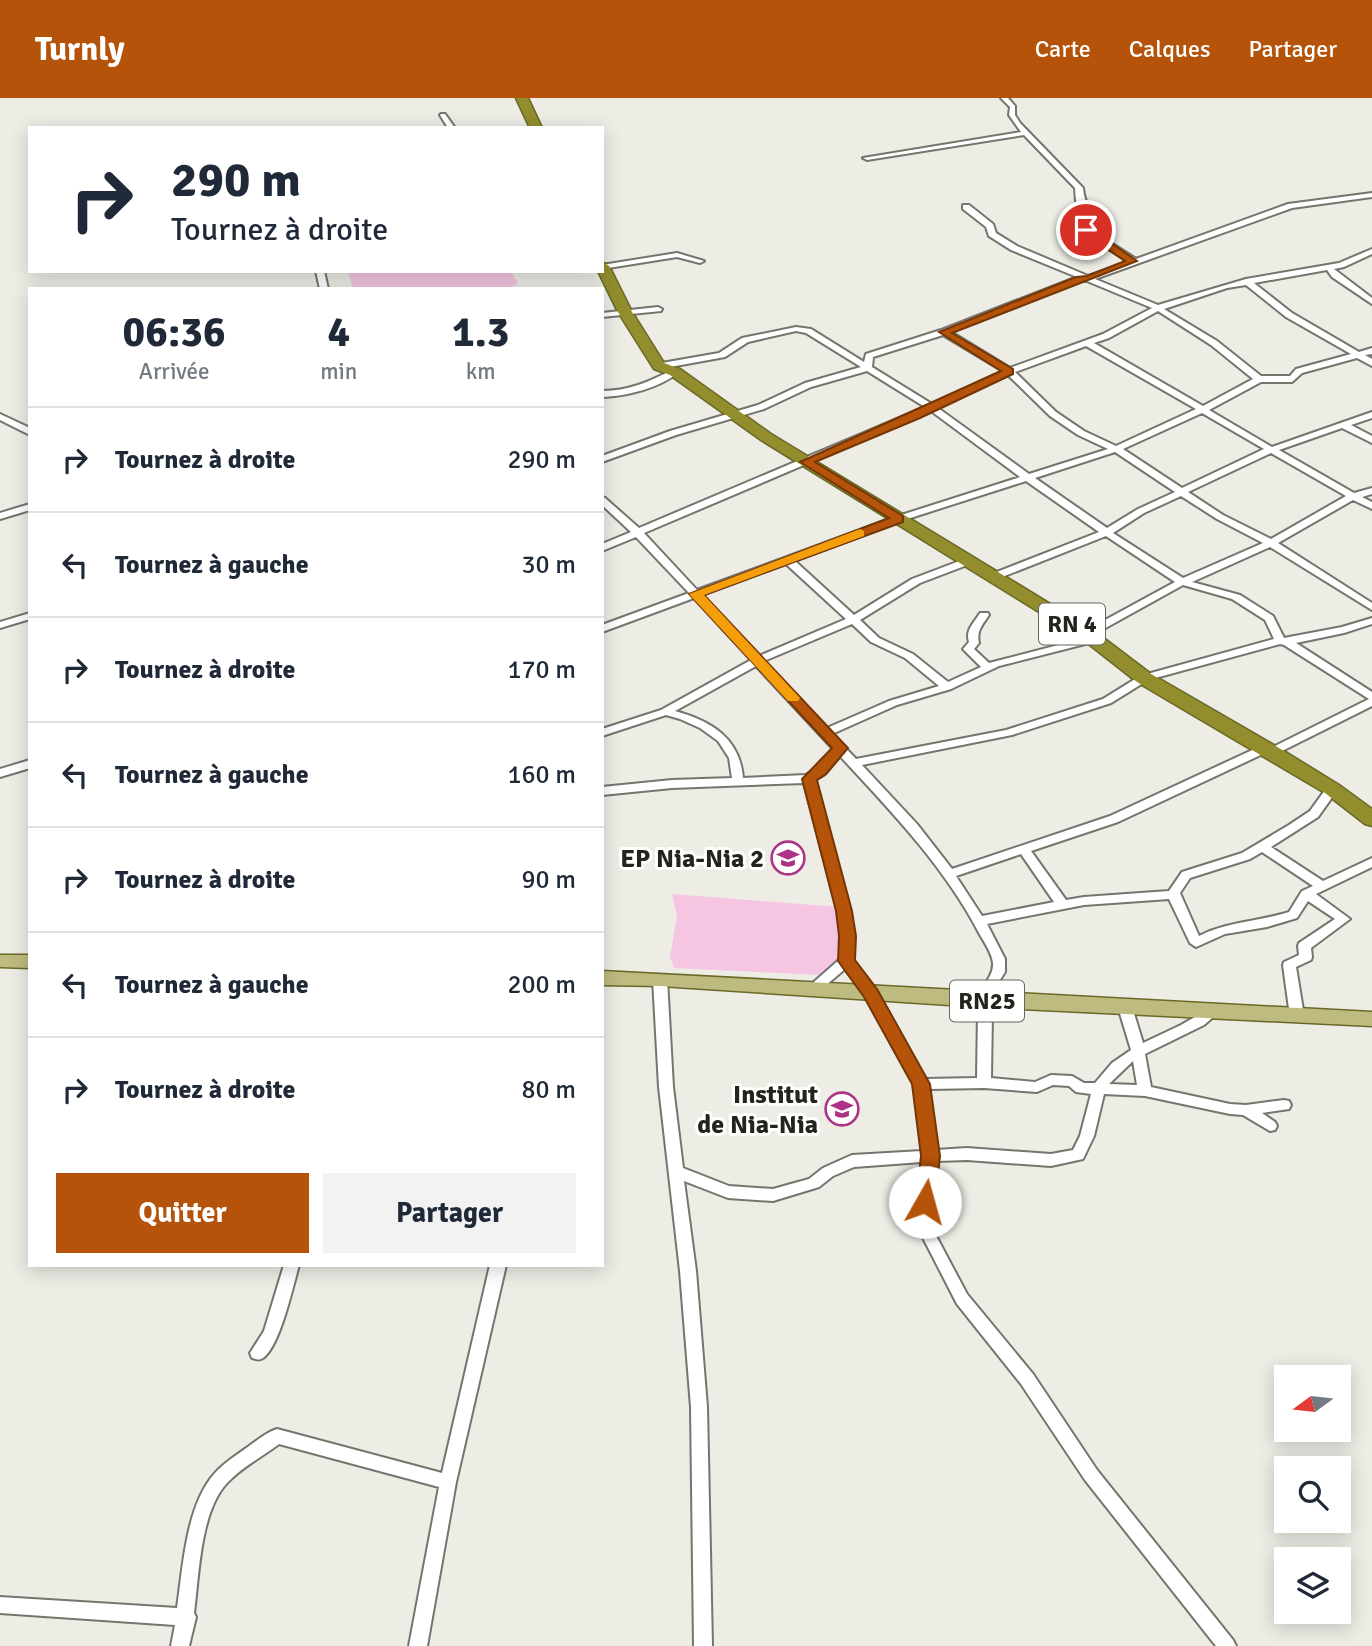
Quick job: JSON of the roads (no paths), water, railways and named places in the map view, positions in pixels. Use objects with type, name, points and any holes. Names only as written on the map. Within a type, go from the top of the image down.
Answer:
[{"type":"highway","points":[[522,98],[535,126]]},
{"type":"highway","points":[[604,270],[625,312],[659,366]]},
{"type":"highway","name":"RN 4","points":[[659,366],[675,372],[733,415],[806,462],[1090,637],[1144,678],[1332,789],[1372,819]]},
{"type":"main road","points":[[0,961],[28,962]]},
{"type":"main road","name":"RN25","points":[[604,978],[1372,1019]]},
{"type":"street","points":[[1004,98],[1013,107],[1014,120],[1079,188],[1080,201],[1089,212],[1093,225],[1086,230],[1132,261]]},
{"type":"street","points":[[443,115],[451,126]]},
{"type":"street","points":[[867,158],[1026,133]]},
{"type":"street","points":[[868,368],[869,356],[944,332],[1080,279],[1088,279],[1291,206],[1372,195]]},
{"type":"street","points":[[966,207],[990,226],[992,234],[1014,248],[1158,308],[1214,343],[1259,379]]},
{"type":"street","points":[[604,547],[1009,372],[1106,336],[1158,308],[1246,281],[1348,262],[1372,251]]},
{"type":"street","points":[[604,266],[677,255],[700,261]]},
{"type":"street","points":[[1328,266],[1335,275],[1372,302]]},
{"type":"street","points":[[1246,281],[1289,315],[1372,363]]},
{"type":"street","points":[[604,315],[658,309]]},
{"type":"street","points":[[659,366],[722,355],[745,340],[796,329],[808,331],[931,407],[1106,533],[1182,582],[1236,597],[1269,618],[1284,641],[1372,699]]},
{"type":"street","points":[[944,332],[1009,372],[1053,414],[1081,433],[1116,449],[1220,517],[1271,543],[1372,607]]},
{"type":"street","points":[[1087,342],[1268,451],[1322,476],[1372,506]]},
{"type":"street","points":[[604,628],[898,519],[1116,449],[1202,410],[1259,379],[1292,379],[1299,372],[1372,351]]},
{"type":"street","points":[[604,458],[761,407],[808,385],[868,368]]},
{"type":"street","points":[[604,394],[617,394],[675,372]]},
{"type":"street","points":[[993,578],[1106,533],[1181,492],[1268,451],[1372,415]]},
{"type":"street","points":[[0,417],[28,431]]},
{"type":"street","points":[[905,419],[947,418]]},
{"type":"street","points":[[1345,426],[1372,440]]},
{"type":"street","points":[[825,733],[893,703],[947,687],[1025,654],[1090,637],[1182,582],[1271,543],[1353,496],[1372,491]]},
{"type":"street","points":[[604,502],[638,533],[855,763],[914,827],[949,874],[999,959],[999,972],[980,1000],[985,1011],[984,1083]]},
{"type":"street","points":[[0,516],[28,508]]},
{"type":"street","points":[[788,560],[851,621],[883,646],[909,656],[947,687]]},
{"type":"street","points":[[604,732],[665,712],[758,660],[851,621],[916,581],[966,562]]},
{"type":"street","points":[[984,615],[973,628],[971,636],[974,643],[968,649],[988,668]]},
{"type":"street","points":[[0,625],[28,618]]},
{"type":"street","points":[[855,763],[1008,733],[1107,701],[1144,678],[1372,621]]},
{"type":"street","points":[[949,874],[1025,851],[1114,819],[1269,750],[1372,699]]},
{"type":"street","points":[[665,712],[680,715],[724,741],[736,761],[738,782]]},
{"type":"street","points":[[604,791],[672,784],[809,779],[821,771],[840,748]]},
{"type":"street","points":[[0,773],[28,765]]},
{"type":"street","points":[[809,779],[839,886],[848,936],[846,961],[871,993],[921,1084],[930,1156],[923,1222],[962,1299],[1027,1378],[1091,1475],[1227,1646]]},
{"type":"street","points":[[1196,943],[1174,893],[1186,875],[1245,856],[1263,847],[1314,814],[1332,789]]},
{"type":"street","points":[[1263,847],[1322,886]]},
{"type":"street","points":[[1025,851],[1062,904]]},
{"type":"street","points":[[1196,943],[1222,930],[1267,923],[1293,915],[1306,894],[1372,862]]},
{"type":"street","points":[[1297,1016],[1289,965],[1306,957],[1304,946],[1343,919],[1306,894]]},
{"type":"street","points":[[979,921],[1062,904],[1173,895],[1196,943]]},
{"type":"street","points":[[813,989],[846,961]]},
{"type":"street","points":[[660,979],[666,1087],[695,1343],[699,1407],[703,1646]]},
{"type":"street","points":[[1125,1007],[1138,1050],[1145,1091]]},
{"type":"street","points":[[676,1171],[728,1192],[773,1195],[814,1183],[852,1161],[967,1154],[1051,1160],[1078,1155],[1084,1145],[1092,1106],[1105,1080],[1138,1050],[1186,1030],[1212,1012]]},
{"type":"street","points":[[921,1084],[984,1083],[1037,1087],[1051,1080],[1072,1081],[1081,1088],[1145,1091],[1230,1110],[1284,1105]]},
{"type":"street","points":[[1247,1110],[1270,1126]]},
{"type":"street","points":[[258,1353],[271,1334],[291,1267]]},
{"type":"street","points":[[418,1646],[448,1482],[498,1267]]},
{"type":"street","points":[[180,1646],[187,1617],[200,1520],[208,1496],[225,1475],[277,1436],[448,1482]]},
{"type":"street","points":[[0,1605],[187,1617]]},
{"type":"place","name":"EP Nia-Nia 2","points":[[788,858]]},
{"type":"place","name":"Institut de Nia-Nia","points":[[842,1109]]}]
